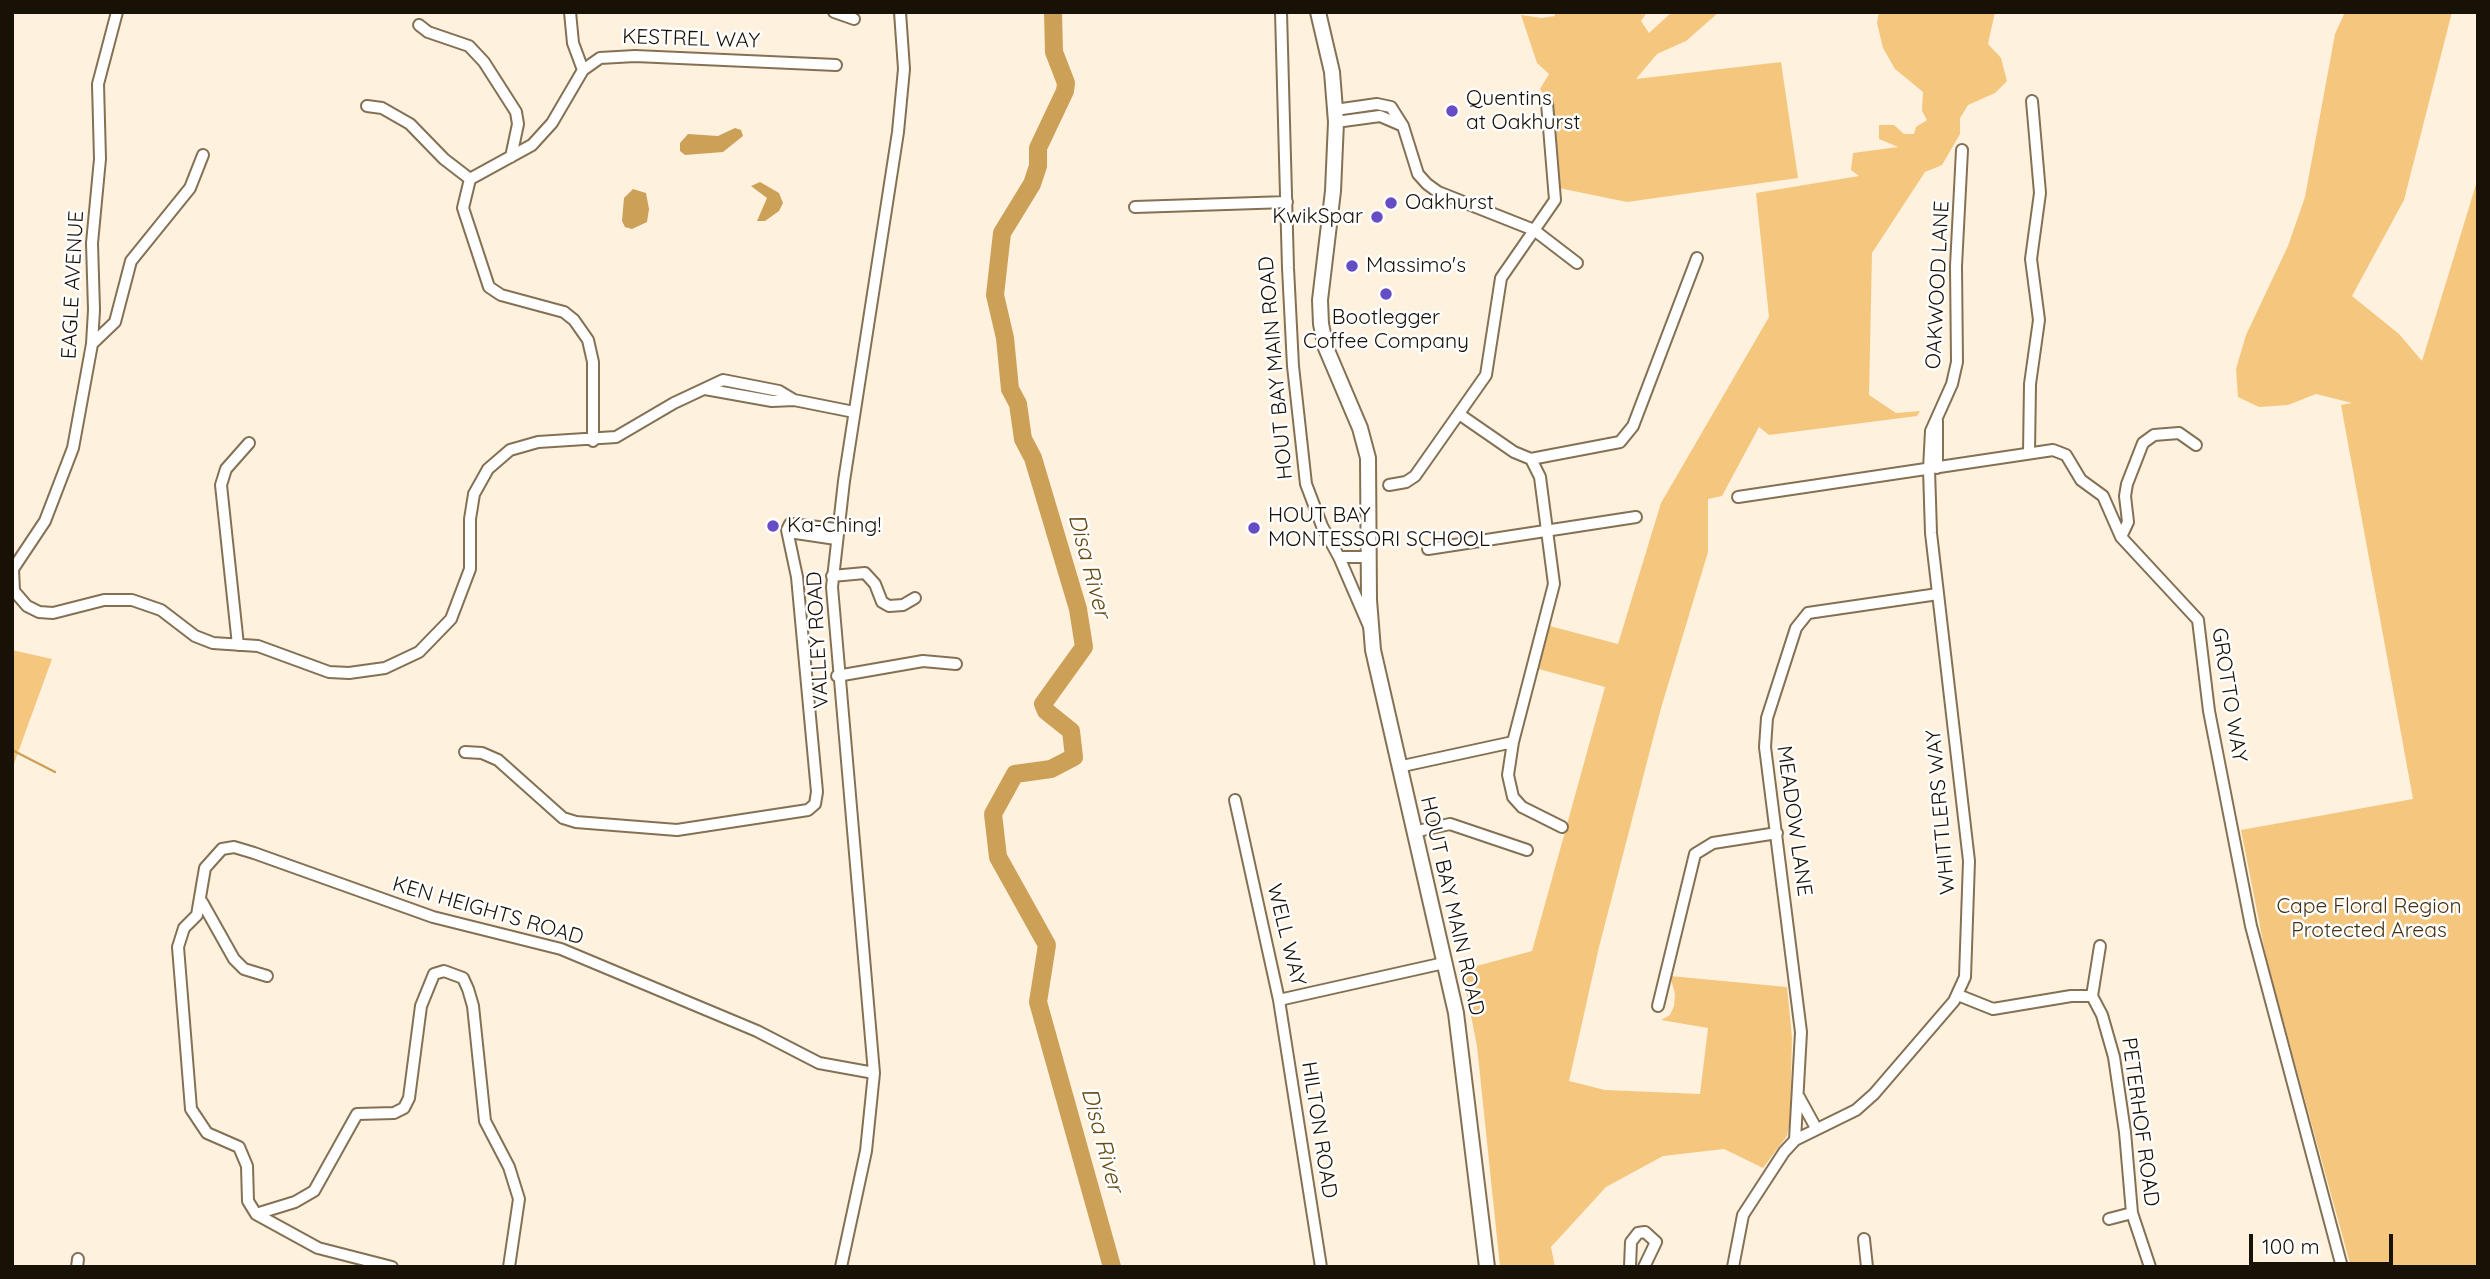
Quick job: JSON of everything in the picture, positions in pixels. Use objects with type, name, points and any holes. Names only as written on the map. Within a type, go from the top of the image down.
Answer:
[{"type":"main road","name":"HOUT BAY MAIN ROAD","points":[[1318,12],[1332,72],[1335,116],[1321,318],[1325,348],[1360,428],[1368,458],[1371,632],[1398,767],[1463,1057],[1487,1267]]},
{"type":"street","name":"EAGLE AVENUE","points":[[117,12],[98,84],[100,159],[92,243],[92,344],[76,439],[45,521],[15,563],[12,579],[20,600],[39,612],[60,612],[104,600],[132,600],[161,610],[204,640],[258,646],[329,672],[362,672],[406,660],[443,629],[461,598],[472,559],[472,502],[488,469],[510,450],[529,443],[593,441],[621,435],[674,403],[705,389],[772,401],[796,400],[854,412]]},
{"type":"street","points":[[570,12],[573,43],[583,70],[543,135],[511,157],[477,172],[470,179],[463,208],[489,287],[501,295],[564,312],[575,320],[588,340],[593,362],[593,441]]},
{"type":"street","points":[[834,12],[854,19]]},
{"type":"street","name":"VALLEY ROAD","points":[[841,1267],[866,1151],[874,1073],[837,676],[832,576],[854,412],[898,132],[904,69],[900,12]]},
{"type":"street","name":"HOUT BAY MAIN ROAD","points":[[1281,12],[1293,366],[1306,484],[1322,526],[1339,557],[1371,632]]},
{"type":"street","points":[[419,25],[428,32],[468,46],[484,62],[516,112],[518,124],[511,157]]},
{"type":"street","name":"KESTREL WAY","points":[[583,70],[594,60],[609,56],[836,65]]},
{"type":"street","points":[[2029,453],[2030,384],[2039,320],[2031,259],[2040,193],[2032,101]]},
{"type":"street","points":[[1390,485],[1406,482],[1415,476],[1486,375],[1502,278],[1555,197],[1547,103]]},
{"type":"street","points":[[367,106],[382,108],[410,124],[444,159],[470,179]]},
{"type":"street","points":[[1335,116],[1380,116],[1403,126],[1418,174],[1432,188],[1534,230],[1577,263]]},
{"type":"street","name":"OAKWOOD LANE","points":[[1933,469],[1930,435],[1952,384],[1957,362],[1956,266],[1962,150]]},
{"type":"street","points":[[92,344],[115,322],[131,261],[190,188],[203,155]]},
{"type":"street","points":[[1135,207],[1287,202]]},
{"type":"street","points":[[1459,414],[1514,452],[1531,459],[1611,445],[1624,439],[1652,378],[1697,258]]},
{"type":"street","points":[[2121,537],[2128,522],[2125,496],[2127,484],[2143,443],[2154,435],[2179,433],[2196,445]]},
{"type":"street","points":[[238,645],[221,485],[226,469],[249,443]]},
{"type":"street","name":"GROTTO WAY","points":[[1738,496],[2053,450],[2063,452],[2081,480],[2103,496],[2121,537],[2198,620],[2209,711],[2251,926],[2342,1267]]},
{"type":"street","points":[[1531,459],[1540,477],[1554,584],[1513,742],[1508,780],[1513,797],[1522,807],[1562,827]]},
{"type":"street","name":"WHITTLERS WAY","points":[[1733,1267],[1743,1215],[1784,1152],[1795,1140],[1856,1110],[1874,1094],[1958,995],[1967,966],[1969,861],[1931,533],[1933,469]]},
{"type":"street","points":[[1428,549],[1636,517]]},
{"type":"street","points":[[465,752],[482,753],[498,760],[564,818],[576,822],[677,830],[808,810],[815,804],[817,792],[798,587],[788,544],[789,533],[837,534]]},
{"type":"street","points":[[1339,557],[1369,557]]},
{"type":"street","points":[[832,576],[865,573],[875,584],[882,602],[889,606],[903,605],[915,598]]},
{"type":"street","name":"MEADOW LANE","points":[[1816,1128],[1799,1097],[1800,1017],[1764,730],[1800,621],[1814,610],[1938,594]]},
{"type":"street","points":[[837,676],[923,662],[956,664]]},
{"type":"street","points":[[1398,767],[1513,742]]},
{"type":"street","name":"WELL WAY","points":[[1235,800],[1279,1000],[1444,963]]},
{"type":"street","points":[[1413,832],[1450,824],[1528,850]]},
{"type":"street","points":[[1658,1006],[1695,854],[1713,843],[1777,833]]},
{"type":"street","name":"KEN HEIGHTS ROAD","points":[[202,902],[202,875],[209,863],[222,849],[243,850],[424,915],[561,949],[757,1031],[819,1063],[874,1073]]},
{"type":"street","points":[[202,902],[234,959],[244,969],[267,976]]},
{"type":"street","points":[[202,902],[197,915],[184,928],[178,947],[191,1109],[207,1133],[235,1144],[242,1152],[247,1166],[248,1201],[256,1214],[318,1248],[392,1267]]},
{"type":"street","points":[[1958,995],[1993,1009],[2071,996],[2092,996],[2100,946]]},
{"type":"street","points":[[256,1214],[295,1202],[314,1191],[357,1114],[394,1113],[404,1108],[410,1098],[421,1006],[434,974],[444,971],[463,978],[474,1006],[485,1121],[509,1167],[519,1199],[509,1267]]},
{"type":"street","name":"PETERHOF ROAD","points":[[2092,996],[2102,1015],[2114,1058],[2125,1132],[2132,1213],[2150,1267]]},
{"type":"street","name":"HILTON ROAD","points":[[1279,1000],[1321,1267]]},
{"type":"street","points":[[1795,1140],[1799,1097]]},
{"type":"street","points":[[2109,1219],[2132,1213]]},
{"type":"street","points":[[1630,1267],[1628,1254],[1631,1242],[1638,1233],[1645,1232],[1656,1242],[1644,1267]]},
{"type":"street","points":[[1864,1239],[1867,1267]]},
{"type":"green space","points":[[1554,12],[1647,12],[1641,21],[1649,33],[1672,12],[1719,12],[1686,41],[1657,54],[1636,79],[1781,62],[1798,178],[1627,202],[1554,187],[1546,98],[1540,89],[1549,74],[1537,63],[1521,15],[1542,18],[1555,16]]},
{"type":"green space","points":[[1879,12],[1995,12],[1988,44],[2001,58],[2007,81],[1995,93],[1968,105],[1960,118],[1960,134],[1942,165],[1925,172],[1872,253],[1869,395],[1896,413],[1920,411],[1917,416],[1769,435],[1759,427],[1722,496],[1708,499],[1708,552],[1661,708],[1599,947],[1569,1081],[1605,1090],[1700,1094],[1708,1028],[1661,1020],[1670,1015],[1674,1006],[1675,994],[1670,976],[1787,987],[1792,1037],[1790,1122],[1787,1136],[1763,1168],[1724,1149],[1663,1156],[1606,1187],[1551,1247],[1555,1267],[1500,1267],[1477,1046],[1462,970],[1532,951],[1605,687],[1535,668],[1546,625],[1618,644],[1661,503],[1769,317],[1756,193],[1859,176],[1851,170],[1853,153],[1898,147],[1879,139],[1879,125],[1894,125],[1904,134],[1914,134],[1916,127],[1927,120],[1922,111],[1923,92],[1895,69],[1883,48],[1877,23]]},
{"type":"green space","name":"Cape Floral Region Protected Areas","points":[[2345,12],[2452,12],[2404,200],[2352,296],[2399,334],[2422,361],[2478,178],[2478,1267],[2351,1267],[2267,962],[2241,830],[2413,799],[2341,405],[2352,403],[2316,394],[2288,405],[2259,407],[2238,397],[2236,369],[2246,335],[2288,246],[2305,197],[2335,34]]},
{"type":"green space","points":[[12,650],[52,659],[12,769]]},
{"type":"shaded area","points":[[735,128],[741,130],[743,136],[723,152],[685,155],[680,151],[680,143],[688,134],[718,136]]},
{"type":"shaded area","points":[[760,182],[779,193],[783,203],[779,211],[765,221],[757,221],[767,198],[751,186]]},
{"type":"shaded area","points":[[633,189],[646,193],[649,209],[647,222],[632,229],[625,227],[622,221],[624,198]]},
{"type":"waterway","name":"Disa River","points":[[1053,12],[1054,52],[1066,83],[1065,91],[1038,148],[1038,166],[1032,184],[1002,233],[995,295],[1005,338],[1010,389],[1018,404],[1023,439],[1033,458],[1078,609],[1084,647],[1043,704],[1046,711],[1071,731],[1074,757],[1051,769],[1015,774],[993,814],[998,857],[1047,945],[1038,1002],[1112,1267]]},
{"type":"waterway","points":[[12,750],[55,772]]},
{"type":"place","name":"Quentins at Oakhurst","points":[[1452,111]]},
{"type":"place","name":"Oakhurst","points":[[1391,203]]},
{"type":"place","name":"KwikSpar","points":[[1377,217]]},
{"type":"place","name":"Massimo's","points":[[1352,266]]},
{"type":"place","name":"Bootlegger Coffee Company","points":[[1386,294]]},
{"type":"place","name":"Ka-Ching!","points":[[773,526]]},
{"type":"place","name":"HOUT BAY MONTESSORI SCHOOL","points":[[1254,528]]}]
